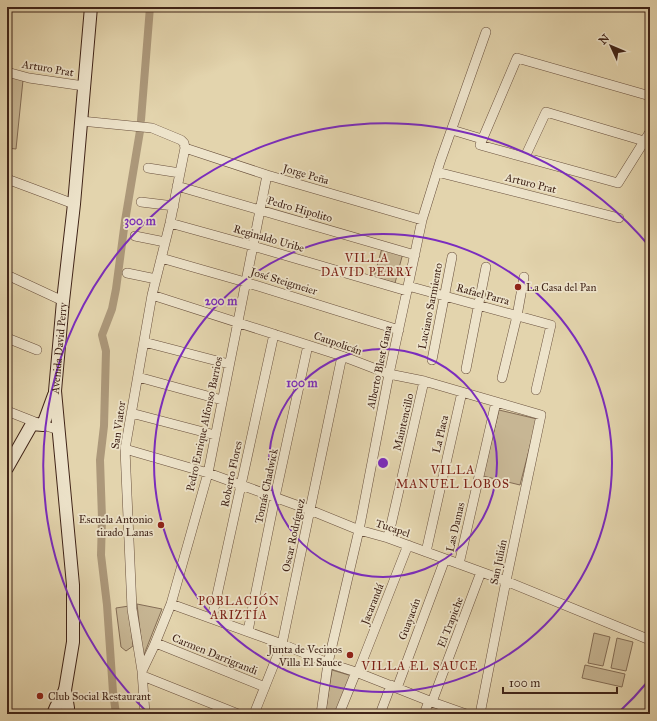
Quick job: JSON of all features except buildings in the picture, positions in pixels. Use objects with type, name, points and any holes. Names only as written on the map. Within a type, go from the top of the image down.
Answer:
[{"type":"main road","name":"Avenida David Perry","points":[[66,714],[68,708],[65,690],[73,642],[73,585],[56,391],[91,7]]},
{"type":"main road","points":[[7,468],[32,424],[43,425],[56,391]]},
{"type":"main road","name":"Avenida David Perry","points":[[53,714],[65,690]]},
{"type":"street","name":"Alberto Blest Gana","points":[[318,713],[359,530],[389,374],[422,220],[437,172],[486,32]]},
{"type":"street","points":[[650,96],[517,58],[480,145],[618,183],[650,132]]},
{"type":"street","name":"Arturo Prat","points":[[7,72],[29,78],[84,86]]},
{"type":"street","points":[[525,157],[546,112],[644,141]]},
{"type":"street","name":"Jorge Peña","points":[[81,121],[152,128],[181,140],[185,146],[267,175],[422,220]]},
{"type":"street","points":[[452,130],[482,139]]},
{"type":"street","name":"San Viator","points":[[145,714],[143,673],[132,609],[125,449],[152,295],[174,206],[185,146]]},
{"type":"street","points":[[148,168],[180,173]]},
{"type":"street","name":"Arturo Prat","points":[[437,172],[619,218]]},
{"type":"street","name":"Pedro Enrique Alfonso Barrios","points":[[143,673],[172,604],[208,473],[267,175]]},
{"type":"street","points":[[7,179],[74,204]]},
{"type":"street","name":"Pedro Hipolito","points":[[177,186],[415,255]]},
{"type":"street","points":[[142,202],[174,206]]},
{"type":"street","name":"Reginaldo Uribe","points":[[170,223],[408,289]]},
{"type":"street","points":[[135,236],[165,242]]},
{"type":"street","name":"Luciano Sarmiento","points":[[432,360],[452,257]]},
{"type":"street","name":"José Steigmeier","points":[[161,258],[245,282],[399,330]]},
{"type":"street","points":[[466,369],[486,267]]},
{"type":"street","points":[[127,273],[156,279]]},
{"type":"street","points":[[7,275],[64,301]]},
{"type":"street","points":[[502,378],[517,316],[524,277]]},
{"type":"street","name":"Rafael Parra","points":[[408,289],[444,296],[551,325],[536,390]]},
{"type":"street","name":"Caupolicán","points":[[152,295],[342,356],[389,374],[424,381],[542,416]]},
{"type":"street","name":"Roberto Flores","points":[[212,618],[274,334]]},
{"type":"street","points":[[7,338],[37,350]]},
{"type":"street","points":[[144,342],[229,364]]},
{"type":"street","name":"Tomás Chadwick","points":[[248,631],[308,345]]},
{"type":"street","name":"Oscar Rodríguez","points":[[254,714],[282,644],[342,356]]},
{"type":"street","points":[[138,377],[222,400]]},
{"type":"street","name":"Maintencillo","points":[[388,538],[424,381]]},
{"type":"street","name":"La Placa","points":[[426,552],[462,392]]},
{"type":"street","name":"Las Damas","points":[[459,564],[496,402]]},
{"type":"street","points":[[7,411],[59,430]]},
{"type":"street","points":[[132,412],[215,435]]},
{"type":"street","name":"San Julián","points":[[480,714],[506,581],[542,416]]},
{"type":"street","name":"Tucapel","points":[[125,449],[208,473],[310,510],[359,530],[388,538],[506,581],[650,640]]},
{"type":"street","name":"Jacarandá","points":[[339,714],[408,546]]},
{"type":"street","name":"Guayacán","points":[[380,714],[394,687],[445,559]]},
{"type":"street","name":"El Trapiche","points":[[424,714],[481,572]]},
{"type":"street","points":[[172,604],[248,631],[328,663],[357,672],[466,714]]},
{"type":"street","name":"Carmen Darrigrandi","points":[[156,643],[265,687]]},
{"type":"street","points":[[143,673],[238,714]]},
{"type":"shaded area","points":[[10,77],[23,80],[16,149],[7,148],[7,86]]},
{"type":"shaded area","points":[[382,248],[403,253],[395,283],[374,277]]},
{"type":"shaded area","points":[[499,410],[537,419],[520,485],[483,476]]},
{"type":"shaded area","points":[[137,604],[162,609],[143,657]]},
{"type":"shaded area","points":[[129,606],[133,646],[126,651],[121,647],[116,608]]},
{"type":"shaded area","points":[[594,633],[610,637],[603,666],[588,663]]},
{"type":"shaded area","points":[[617,638],[633,642],[626,671],[611,668]]},
{"type":"shaded area","points":[[585,665],[625,674],[622,687],[582,678]]},
{"type":"shaded area","points":[[332,670],[352,676],[336,714],[325,714]]},
{"type":"waterway","points":[[141,120],[150,7]]},
{"type":"waterway","points":[[116,714],[107,605],[101,555],[102,518],[100,460],[104,426],[106,351],[102,335],[112,309],[116,289],[125,221],[140,131]]},
{"type":"place","name":"La Casa del Pan","points":[[518,287]]},
{"type":"place","name":"Escuela Antonio tirado Lanas","points":[[161,525]]},
{"type":"place","name":"Junta de Vecinos Villa El Sauce","points":[[350,655]]},
{"type":"place","name":"Club Social Restaurant","points":[[40,696]]},
{"type":"district","name":"VILLA DAVID PERRY","points":[[367,265]]},
{"type":"district","name":"VILLA MANUEL LOBOS","points":[[453,477]]},
{"type":"district","name":"POBLACIÓN ARIZTÍA","points":[[239,608]]},
{"type":"district","name":"VILLA EL SAUCE","points":[[420,666]]}]
